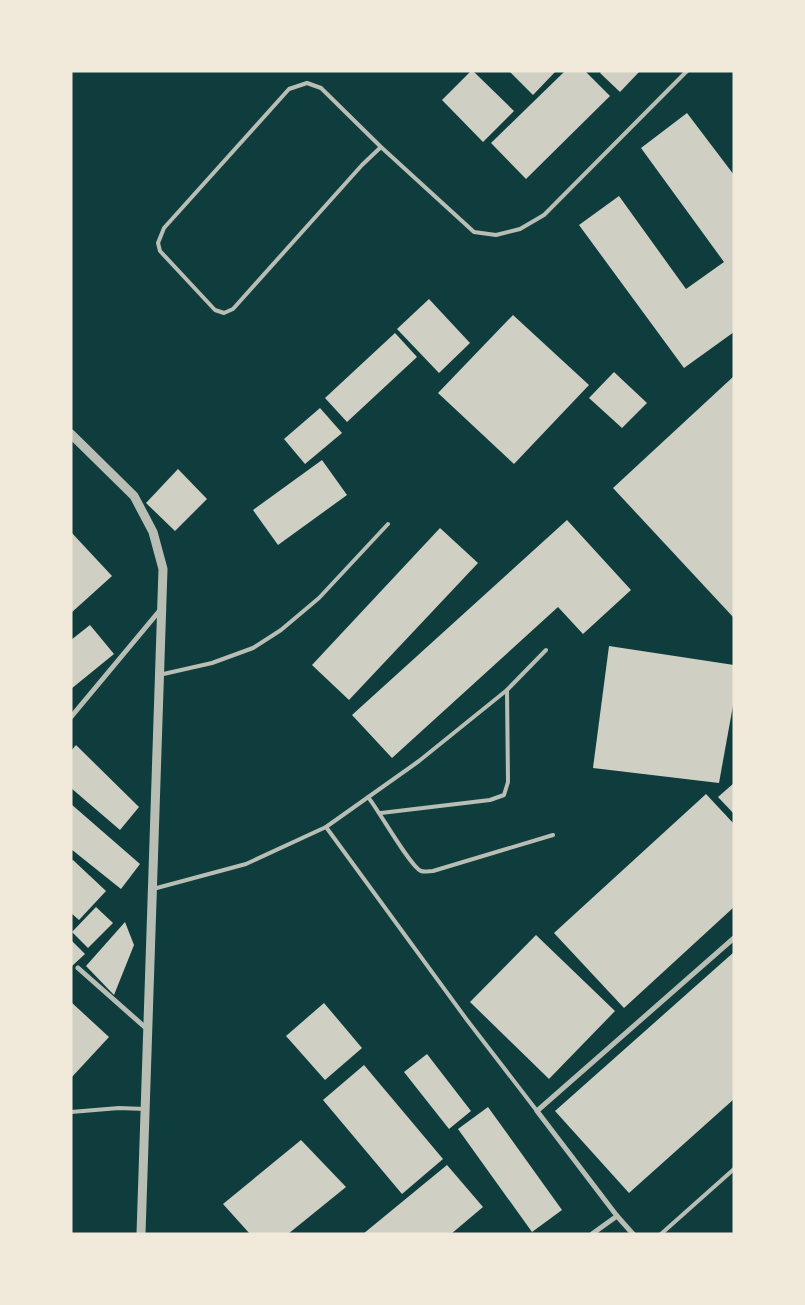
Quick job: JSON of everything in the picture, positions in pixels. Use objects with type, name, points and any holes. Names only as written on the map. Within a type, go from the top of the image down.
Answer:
[{"type":"street","points":[[71,434],[134,496],[154,532],[163,568],[141,1234]]},
{"type":"street","points":[[71,716],[162,608]]},
{"type":"street","points":[[633,1234],[617,1216],[538,1111],[734,938]]},
{"type":"street","points":[[78,968],[147,1030]]},
{"type":"street","points":[[592,1234],[617,1216]]},
{"type":"lane","points":[[381,147],[233,309],[224,313],[216,310],[160,251],[158,242],[164,228],[289,89],[307,84],[321,88],[381,147],[422,182],[474,232],[496,235],[520,229],[544,216],[687,71]]},
{"type":"lane","points":[[159,675],[212,663],[253,648],[281,630],[319,598],[388,524]]},
{"type":"lane","points":[[152,889],[246,864],[326,826],[419,761],[507,690],[546,650]]},
{"type":"lane","points":[[381,813],[490,800],[504,795],[508,782],[507,690]]},
{"type":"lane","points":[[368,797],[381,813],[412,864],[421,871],[433,871],[553,835]]},
{"type":"lane","points":[[326,826],[467,1020],[538,1111]]},
{"type":"lane","points":[[71,1112],[119,1108],[145,1109]]},
{"type":"lane","points":[[661,1234],[734,1170]]},
{"type":"building","points":[[471,71],[514,111],[483,142],[442,100]]},
{"type":"building","points":[[509,71],[556,71],[533,95]]},
{"type":"building","points":[[565,71],[585,71],[610,96],[526,179],[491,143]]},
{"type":"building","points":[[602,71],[640,71],[620,92],[600,73]]},
{"type":"building","points":[[687,113],[734,175],[734,332],[684,368],[579,225],[619,196],[686,289],[724,262],[641,148]]},
{"type":"building","points":[[429,299],[470,343],[439,373],[397,329]]},
{"type":"building","points":[[513,315],[589,385],[514,464],[438,393]]},
{"type":"building","points":[[395,333],[417,357],[347,422],[325,398]]},
{"type":"building","points":[[614,372],[647,403],[622,428],[589,398]]},
{"type":"building","points":[[734,376],[734,618],[613,488]]},
{"type":"building","points":[[320,408],[342,433],[305,464],[284,439]]},
{"type":"building","points":[[322,460],[347,495],[278,545],[253,510]]},
{"type":"building","points":[[178,469],[207,499],[175,531],[146,503]]},
{"type":"building","points":[[567,520],[631,590],[583,634],[558,607],[392,758],[352,715]]},
{"type":"building","points":[[440,528],[478,563],[349,700],[312,665]]},
{"type":"building","points":[[71,532],[112,576],[71,613]]},
{"type":"building","points":[[90,625],[114,654],[71,689],[71,640]]},
{"type":"building","points":[[609,646],[734,665],[734,700],[719,783],[593,768]]},
{"type":"building","points":[[76,745],[139,807],[120,830],[71,788],[71,751]]},
{"type":"building","points":[[734,783],[734,814],[718,797]]},
{"type":"building","points":[[706,794],[734,824],[734,907],[624,1008],[554,933]]},
{"type":"building","points":[[71,804],[140,864],[121,889],[71,849]]},
{"type":"building","points":[[73,860],[106,891],[79,920],[71,913],[71,861]]},
{"type":"building","points":[[96,907],[113,923],[88,948],[72,932]]},
{"type":"building","points":[[125,922],[134,945],[114,995],[86,966]]},
{"type":"building","points":[[536,935],[615,1011],[549,1079],[470,1002]]},
{"type":"building","points":[[71,940],[85,954],[71,967]]},
{"type":"building","points":[[734,952],[734,1099],[629,1193],[555,1111]]},
{"type":"building","points":[[71,1002],[109,1037],[71,1078]]},
{"type":"building","points":[[324,1003],[362,1048],[325,1080],[286,1036]]},
{"type":"building","points":[[427,1054],[471,1111],[449,1129],[404,1072]]},
{"type":"building","points":[[364,1065],[443,1159],[402,1194],[323,1100]]},
{"type":"building","points":[[488,1107],[562,1210],[532,1232],[458,1129]]},
{"type":"building","points":[[301,1140],[346,1187],[288,1234],[250,1234],[223,1204]]},
{"type":"building","points":[[447,1165],[483,1207],[451,1234],[363,1234]]}]
